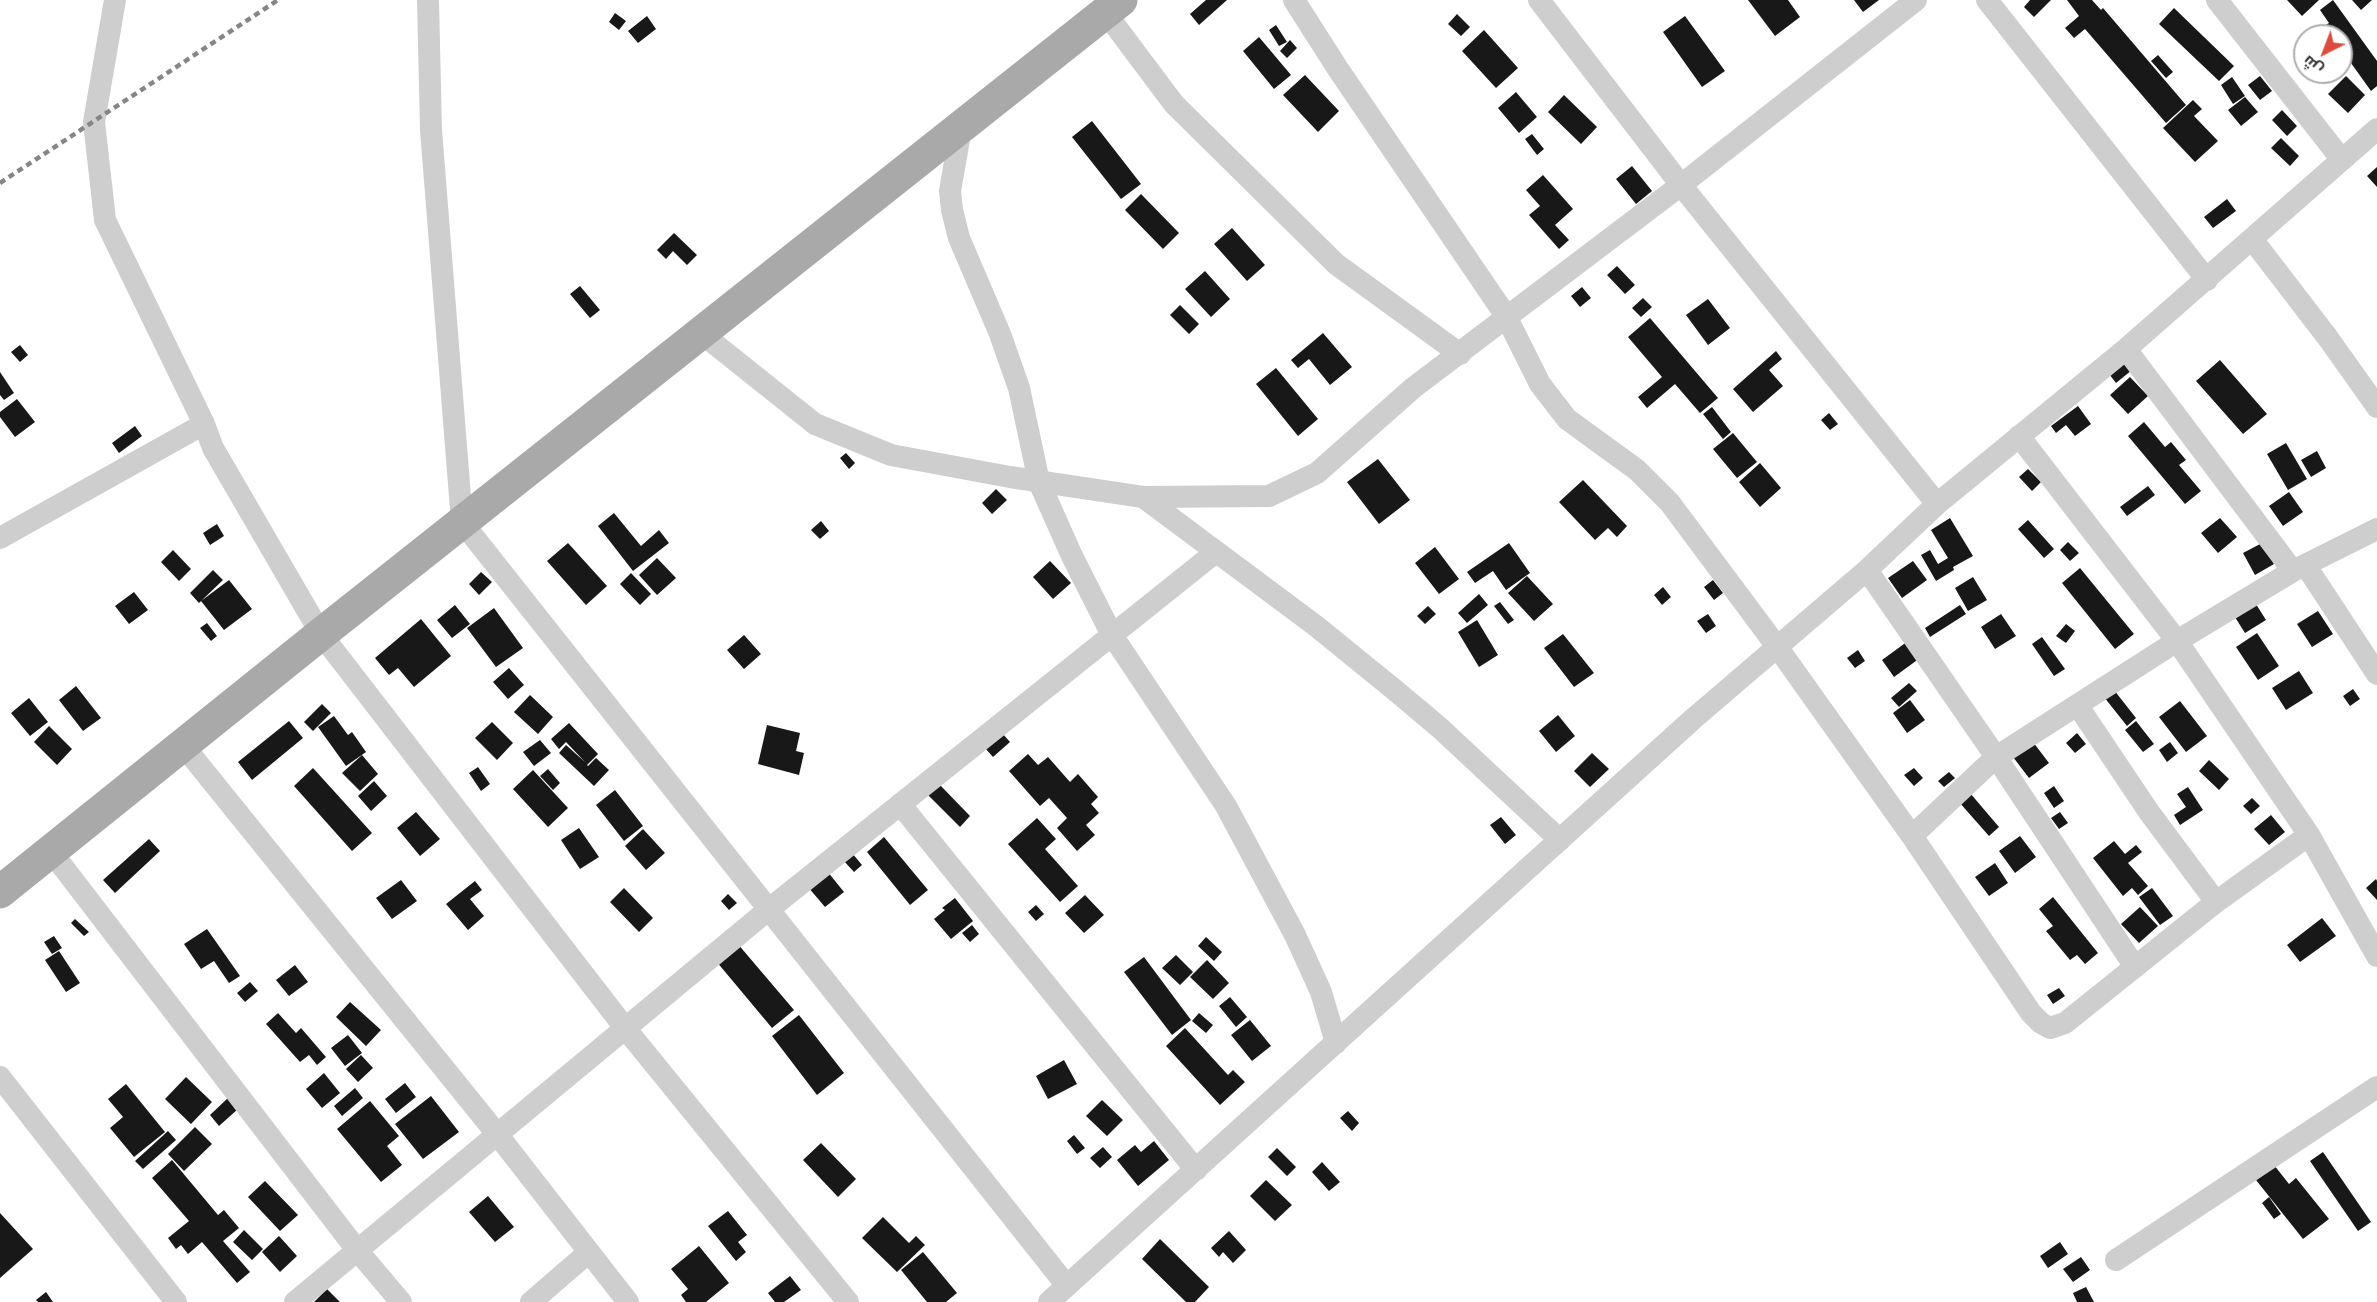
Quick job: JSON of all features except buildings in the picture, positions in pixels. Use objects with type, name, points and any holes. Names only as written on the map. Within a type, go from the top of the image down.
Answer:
[{"type":"main road","points":[[0,892],[182,744],[1113,6]]},
{"type":"street","points":[[115,0],[94,122],[105,220],[204,424],[213,448],[321,634],[625,1028],[848,1302]]},
{"type":"street","points":[[428,0],[431,130],[462,522],[1067,1286]]},
{"type":"street","points":[[1294,0],[1338,69],[1506,316],[1540,384],[1567,418],[1637,470],[1670,503],[1778,648],[1912,836],[2031,1013],[2050,1028],[2066,1023],[2216,902],[2309,835]]},
{"type":"street","points":[[1539,0],[1681,185],[1937,504]]},
{"type":"street","points":[[701,333],[815,423],[891,455],[1039,482],[1143,497],[1269,496],[1317,473],[1413,388],[1681,185],[1916,0]]},
{"type":"street","points":[[1986,0],[2207,280]]},
{"type":"street","points":[[2217,0],[2342,160]]},
{"type":"street","points":[[1113,6],[1174,104],[1336,264],[1460,354]]},
{"type":"street","points":[[961,128],[950,191],[952,210],[958,237],[1000,334],[1019,388],[1039,482],[1072,556],[1112,635],[1226,806],[1295,935],[1321,992],[1336,1043]]},
{"type":"street","points":[[1049,1302],[1693,719],[1867,570],[1937,504],[2207,280],[2377,129]]},
{"type":"street","points":[[2252,239],[2377,406]]},
{"type":"street","points":[[2126,349],[2300,568],[2377,674]]},
{"type":"street","points":[[0,538],[204,424]]},
{"type":"street","points":[[2019,436],[2177,642],[2309,835],[2373,941]]},
{"type":"street","points":[[1143,497],[1317,626],[1440,728],[1560,840]]},
{"type":"street","points":[[1912,836],[1996,757],[2177,642],[2300,568],[2377,529]]},
{"type":"street","points":[[295,1302],[768,910],[1216,552]]},
{"type":"street","points":[[1867,570],[1996,757],[2135,967]]},
{"type":"street","points":[[2078,706],[2149,812],[2216,902]]},
{"type":"street","points":[[182,744],[497,1134],[628,1302]]},
{"type":"street","points":[[900,804],[1196,1170]]},
{"type":"street","points":[[50,850],[357,1250],[400,1302]]},
{"type":"street","points":[[0,1077],[176,1302]]},
{"type":"street","points":[[2116,1260],[2377,1087]]},
{"type":"street","points":[[531,1302],[589,1252]]},
{"type":"railway","points":[[0,183],[278,0]]}]
